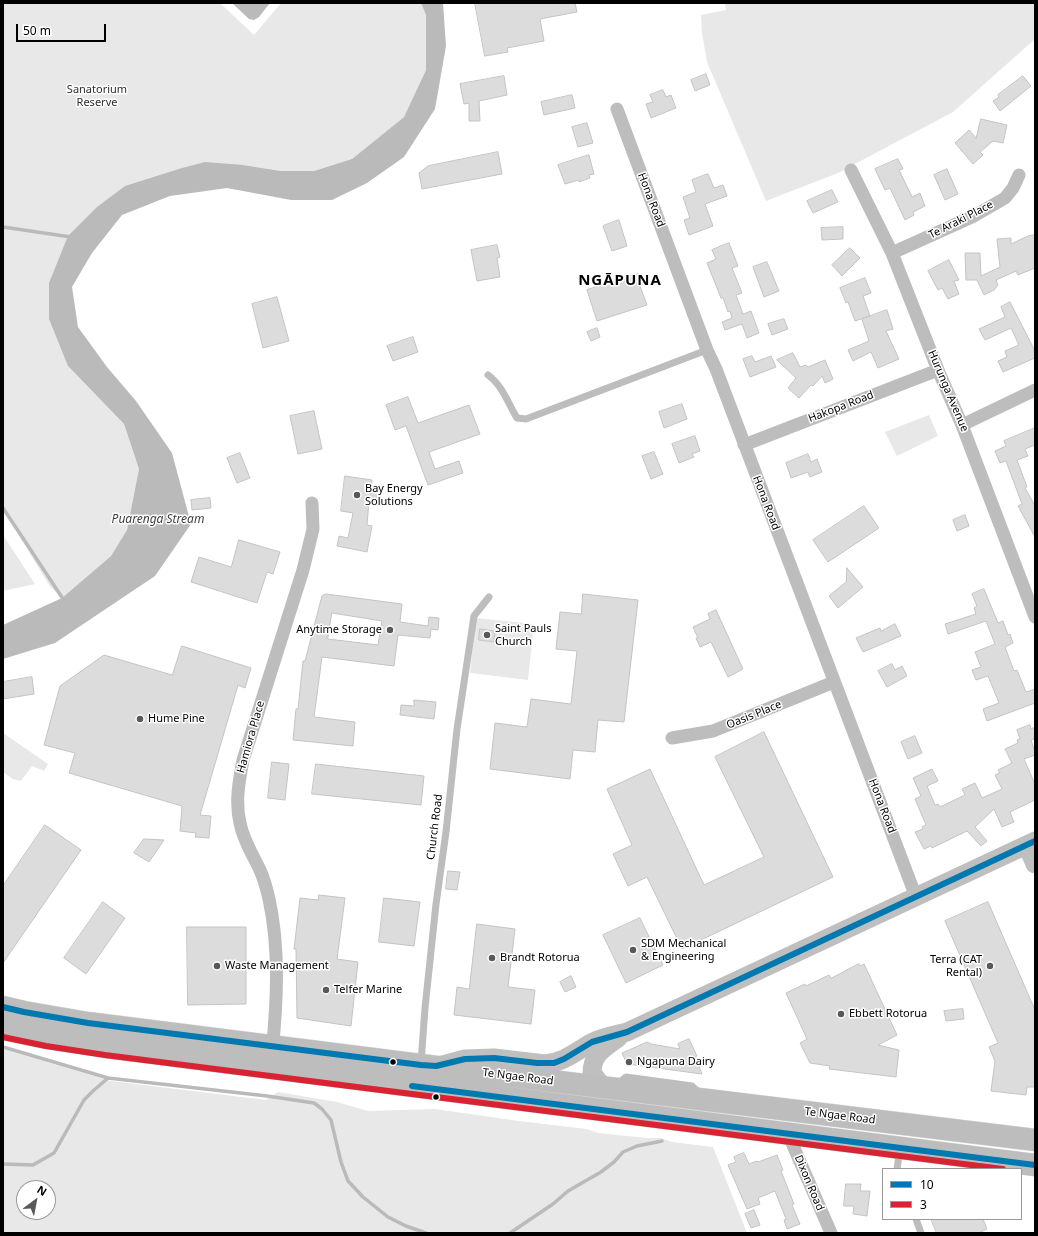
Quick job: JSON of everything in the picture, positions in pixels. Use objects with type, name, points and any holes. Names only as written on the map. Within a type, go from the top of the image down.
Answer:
[{"type":"highway","name":"Te Ngae Road","points":[[3,1006],[24,1012],[88,1023],[1035,1140]]},
{"type":"highway","name":"Te Ngae Road","points":[[3,1028],[78,1043],[199,1060],[1035,1165]]},
{"type":"street","name":"Hona Road","points":[[617,109],[707,350],[916,897]]},
{"type":"street","name":"Hurunga Avenue","points":[[851,170],[892,253],[938,370],[962,425],[1034,609]]},
{"type":"street","name":"Te Araki Place","points":[[892,253],[974,216],[1005,198],[1013,188],[1019,175]]},
{"type":"street","name":"Hakopa Road","points":[[744,444],[938,370]]},
{"type":"street","points":[[962,425],[1035,390]]},
{"type":"street","name":"Hamiora Place","points":[[270,1068],[275,1005],[276,966],[274,927],[269,899],[260,872],[240,824],[237,807],[238,785],[243,760],[312,536],[312,503]]},
{"type":"street","name":"Oasis Place","points":[[672,738],[713,732],[834,682]]},
{"type":"street","points":[[429,1066],[465,1059],[494,1058],[537,1063],[554,1063],[564,1059],[592,1042],[627,1032],[1031,843],[1035,864]]},
{"type":"street","points":[[609,1088],[592,1073],[593,1062],[600,1052],[627,1032]]},
{"type":"street","name":"Dixon Road","points":[[788,1134],[831,1233]]},
{"type":"lane","points":[[488,375],[493,378],[507,399],[517,418],[526,419],[707,350]]},
{"type":"lane","name":"Church Road","points":[[429,1066],[425,1008],[457,729],[474,616],[489,597]]},
{"type":"lane","points":[[897,1168],[900,1147]]},
{"type":"lane","points":[[916,1220],[921,1233]]},
{"type":"green space","name":"Sanatorium Reserve","points":[[3,3],[220,3],[254,35],[281,3],[421,3],[426,15],[426,70],[404,117],[352,159],[314,171],[281,171],[243,165],[68,236],[68,366],[124,424],[139,469],[127,530],[111,556],[62,598],[49,585],[3,509]]},
{"type":"green space","points":[[725,3],[1035,3],[1035,39],[953,112],[838,173],[766,201],[707,62],[702,33],[701,15],[726,10]]},
{"type":"green space","points":[[929,415],[938,436],[897,456],[885,432]]},
{"type":"green space","points":[[3,535],[35,584],[3,591]]},
{"type":"green space","points":[[476,618],[534,624],[528,680],[470,673]]},
{"type":"green space","points":[[3,733],[48,764],[44,771],[32,766],[21,781],[13,779],[3,772]]},
{"type":"green space","points":[[3,1049],[111,1081],[266,1100],[278,1092],[337,1102],[368,1111],[435,1109],[587,1129],[598,1133],[661,1138],[672,1142],[713,1147],[747,1233],[3,1233]]},
{"type":"water","points":[[232,3],[270,3],[259,17],[254,20],[249,19]]},
{"type":"water","name":"Puarenga Stream","points":[[421,3],[443,3],[446,46],[435,109],[404,157],[367,183],[332,200],[291,200],[227,188],[170,196],[122,215],[92,253],[72,287],[78,327],[107,367],[136,401],[172,453],[191,524],[155,576],[55,643],[3,659],[3,625],[62,598],[111,556],[127,530],[139,469],[124,424],[68,366],[49,319],[49,283],[68,236],[97,207],[125,186],[182,168],[205,162],[243,165],[281,171],[314,171],[352,159],[404,117],[426,70],[426,15]]},
{"type":"building","points":[[475,3],[575,3],[577,12],[540,19],[544,41],[507,48],[508,52],[485,56]]},
{"type":"building","points":[[706,74],[710,85],[695,91],[691,80]]},
{"type":"building","points":[[504,76],[507,95],[479,101],[480,121],[469,121],[469,103],[464,104],[460,84]]},
{"type":"building","points":[[1023,76],[1031,86],[1000,111],[993,101],[999,97],[998,95]]},
{"type":"building","points":[[663,90],[666,97],[671,95],[676,108],[651,118],[646,104],[653,102],[650,95]]},
{"type":"building","points":[[572,95],[575,108],[544,115],[541,102]]},
{"type":"building","points":[[981,119],[1007,125],[1003,143],[993,141],[980,152],[983,155],[973,164],[955,143],[969,130],[976,138]]},
{"type":"building","points":[[587,123],[593,143],[578,147],[572,127]]},
{"type":"building","points":[[498,152],[502,174],[422,189],[419,173],[428,166]]},
{"type":"building","points":[[589,155],[594,174],[589,175],[590,178],[579,182],[579,180],[565,184],[558,165]]},
{"type":"building","points":[[898,159],[903,169],[899,170],[912,197],[920,193],[925,206],[913,212],[914,215],[905,220],[890,188],[885,190],[875,169]]},
{"type":"building","points":[[947,169],[958,194],[945,200],[934,175]]},
{"type":"building","points":[[708,174],[714,188],[723,185],[727,196],[705,204],[713,226],[689,235],[684,220],[690,218],[683,197],[696,192],[692,180]]},
{"type":"building","points":[[832,190],[838,202],[813,213],[807,201]]},
{"type":"building","points":[[619,220],[627,246],[612,251],[603,226]]},
{"type":"building","points":[[843,227],[843,239],[822,240],[821,228]]},
{"type":"building","points":[[1035,235],[1035,268],[1018,275],[1016,271],[996,280],[998,285],[994,290],[984,295],[977,280],[966,280],[965,253],[980,253],[981,276],[1000,267],[997,239],[1011,238],[1011,244],[1028,236]]},
{"type":"building","points":[[729,243],[738,266],[732,268],[742,293],[736,295],[743,314],[751,311],[759,333],[747,338],[742,324],[725,330],[722,322],[732,318],[723,298],[721,298],[707,263],[716,259],[712,250]]},
{"type":"building","points":[[497,245],[500,257],[497,258],[500,277],[477,281],[471,250]]},
{"type":"building","points":[[850,248],[860,258],[842,276],[832,265]]},
{"type":"building","points":[[949,260],[959,280],[954,281],[959,294],[948,299],[942,288],[938,290],[928,271]]},
{"type":"building","points":[[767,262],[779,291],[764,297],[753,267]]},
{"type":"building","points":[[638,274],[642,285],[640,286],[647,305],[597,321],[587,290]]},
{"type":"building","points":[[865,278],[871,293],[863,296],[870,316],[855,321],[848,302],[846,303],[840,288]]},
{"type":"building","points":[[277,297],[289,341],[263,348],[252,304]]},
{"type":"building","points":[[1010,302],[1035,351],[1035,358],[1003,372],[998,361],[1007,357],[1005,351],[1019,345],[1011,328],[985,340],[979,329],[1005,317],[1001,307]]},
{"type":"building","points":[[887,310],[893,329],[886,331],[899,359],[878,368],[871,352],[853,361],[848,350],[869,341],[862,319]]},
{"type":"building","points":[[784,319],[788,329],[772,335],[768,324]]},
{"type":"building","points":[[597,328],[600,337],[591,341],[587,332]]},
{"type":"building","points":[[413,337],[418,352],[393,361],[387,346]]},
{"type":"building","points":[[793,353],[800,367],[806,365],[808,367],[825,360],[833,379],[825,383],[822,376],[799,398],[788,388],[796,378],[777,360]]},
{"type":"building","points":[[752,356],[755,362],[771,356],[776,367],[750,377],[743,359]]},
{"type":"building","points":[[408,397],[418,423],[469,405],[480,434],[429,452],[435,469],[459,461],[463,473],[428,485],[406,426],[395,430],[386,405]]},
{"type":"building","points":[[682,404],[687,419],[664,428],[659,412]]},
{"type":"building","points":[[314,411],[322,449],[298,454],[290,416]]},
{"type":"building","points":[[1035,428],[1035,445],[1025,449],[1028,456],[1017,460],[1027,487],[1025,488],[1035,506],[1035,537],[1018,506],[1022,504],[1006,461],[1000,463],[995,451],[1006,446],[1004,441]]},
{"type":"building","points":[[695,436],[700,451],[692,454],[694,457],[679,463],[672,444]]},
{"type":"building","points":[[654,452],[663,474],[651,479],[642,456]]},
{"type":"building","points":[[240,453],[250,478],[237,483],[227,458]]},
{"type":"building","points":[[808,454],[811,462],[817,459],[822,472],[810,477],[808,472],[791,478],[786,463]]},
{"type":"building","points":[[345,476],[372,480],[371,490],[379,491],[378,502],[369,501],[367,525],[372,526],[367,552],[337,546],[339,536],[348,538],[353,513],[341,511]]},
{"type":"building","points":[[210,498],[211,508],[192,510],[191,500]]},
{"type":"building","points":[[864,506],[879,528],[828,562],[813,540]]},
{"type":"building","points":[[965,515],[969,526],[957,531],[953,520]]},
{"type":"building","points":[[239,540],[280,552],[273,574],[267,572],[257,603],[191,582],[199,557],[231,567]]},
{"type":"building","points":[[847,568],[863,587],[838,608],[829,596],[846,582]]},
{"type":"building","points":[[984,589],[998,623],[1003,621],[1008,635],[1010,634],[1013,643],[1005,647],[1014,671],[1017,670],[1026,692],[1035,689],[1035,703],[987,721],[983,709],[999,703],[988,676],[976,680],[972,670],[981,667],[975,652],[995,644],[986,621],[948,634],[945,624],[976,614],[974,608],[977,606],[972,594]]},
{"type":"building","points":[[326,594],[402,604],[400,622],[428,626],[429,617],[439,618],[438,630],[431,629],[430,638],[398,635],[394,666],[322,657],[314,717],[355,722],[353,746],[293,740],[303,661],[305,661],[322,596]],"holes":[[[332,613],[382,621],[378,645],[328,639]]]},
{"type":"building","points":[[583,594],[638,600],[624,722],[598,720],[595,752],[573,750],[570,779],[490,769],[495,723],[527,727],[531,699],[571,704],[577,651],[556,649],[560,612],[581,614]]},
{"type":"building","points":[[716,610],[743,669],[728,677],[711,642],[700,647],[693,627],[710,619],[708,614]]},
{"type":"building","points":[[895,624],[901,636],[863,652],[856,638],[880,628],[881,631]]},
{"type":"building","name":"Saint Pauls Church","points":[[480,629],[495,631],[494,642],[479,640]]},
{"type":"building","name":"Hume Pine","points":[[182,646],[251,668],[245,688],[238,685],[200,815],[211,816],[209,838],[195,837],[196,833],[180,831],[182,806],[69,773],[75,753],[44,745],[60,686],[104,655],[172,675]]},
{"type":"building","points":[[892,664],[895,670],[902,666],[907,676],[887,687],[878,671]]},
{"type":"building","points":[[32,677],[34,694],[3,699],[3,682]]},
{"type":"building","points":[[414,700],[436,702],[434,719],[400,715],[401,705],[414,706]]},
{"type":"building","points":[[1030,725],[1031,729],[1035,727],[1035,739],[1031,740],[1035,755],[1024,759],[1035,784],[1035,800],[1010,812],[1014,822],[1002,827],[994,809],[975,827],[987,841],[981,846],[967,831],[932,848],[931,846],[924,849],[915,832],[923,829],[922,827],[926,825],[915,799],[921,796],[913,778],[932,769],[938,781],[927,786],[935,805],[938,804],[940,807],[965,795],[962,789],[975,783],[982,798],[1002,789],[995,775],[1000,773],[998,770],[1012,763],[1005,749],[1018,743],[1017,740],[1020,739],[1017,730]]},
{"type":"building","points":[[764,732],[833,877],[682,949],[647,877],[628,886],[613,854],[632,845],[607,789],[650,769],[704,885],[764,857],[715,757]]},
{"type":"building","points":[[915,736],[922,753],[908,759],[901,742]]},
{"type":"building","points":[[272,762],[289,764],[285,800],[268,798]]},
{"type":"building","points":[[316,764],[424,776],[421,805],[312,794]]},
{"type":"building","points":[[45,825],[81,850],[3,963],[3,886]]},
{"type":"building","points":[[144,839],[164,840],[149,862],[134,853]]},
{"type":"building","points":[[448,871],[460,872],[457,890],[446,889]]},
{"type":"building","points":[[319,895],[345,898],[337,959],[358,962],[351,1026],[297,1018],[296,949],[294,949],[300,898],[318,900]]},
{"type":"building","points":[[384,898],[420,902],[414,946],[379,942]]},
{"type":"building","points":[[103,902],[125,918],[86,974],[64,958]]},
{"type":"building","name":"Terra (CAT Rental)","points":[[988,902],[1035,1010],[1035,1087],[1027,1087],[1026,1095],[991,1091],[995,1061],[989,1047],[998,1043],[945,921]]},
{"type":"building","name":"SDM Mechanical & Engineering","points":[[640,918],[663,965],[626,983],[603,935]]},
{"type":"building","name":"Brandt Rotorua","points":[[477,924],[515,929],[508,987],[535,990],[531,1024],[454,1015],[457,987],[469,989]]},
{"type":"building","name":"Waste Management","points":[[187,927],[246,927],[246,1004],[188,1005]]},
{"type":"building","name":"Ebbett Rotorua","points":[[859,964],[860,966],[864,964],[897,1035],[878,1045],[899,1050],[896,1077],[829,1069],[830,1066],[810,1063],[800,1043],[807,1039],[786,993],[805,984],[806,986],[829,975],[831,978]]},
{"type":"building","points":[[571,976],[576,987],[565,992],[560,982]]},
{"type":"building","points":[[963,1009],[964,1019],[946,1021],[944,1011]]},
{"type":"building","points":[[689,1039],[697,1056],[695,1057],[702,1074],[627,1064],[622,1053],[647,1042],[680,1049],[678,1044]]},
{"type":"building","points":[[744,1153],[749,1164],[777,1155],[783,1170],[781,1171],[794,1204],[792,1205],[800,1224],[787,1229],[784,1220],[786,1219],[775,1191],[758,1198],[760,1204],[747,1209],[728,1165],[736,1162],[734,1157]]},
{"type":"building","points":[[846,1184],[861,1184],[860,1191],[870,1191],[867,1216],[853,1214],[854,1206],[844,1206]]},
{"type":"building","points":[[754,1210],[760,1225],[751,1228],[745,1214]]},
{"type":"building","points":[[931,1220],[983,1220],[987,1229],[979,1233],[937,1233]]},
{"type":"waterway","points":[[3,227],[71,237]]},
{"type":"waterway","points":[[3,508],[65,602]]},
{"type":"waterway","points":[[3,1047],[108,1078],[267,1096],[314,1103],[322,1109],[331,1120],[341,1162],[348,1181],[363,1197],[388,1217],[406,1226],[426,1233]]},
{"type":"waterway","points":[[3,1164],[33,1165],[54,1153],[84,1100],[108,1078]]},
{"type":"waterway","points":[[510,1233],[553,1204],[568,1191],[601,1172],[614,1162],[623,1152],[637,1146],[662,1141]]},
{"type":"transit line","name":"10","points":[[3,1007],[88,1023],[421,1065],[436,1066],[465,1059],[494,1058],[537,1063],[554,1063],[564,1059],[592,1042],[627,1032],[1035,841]]},
{"type":"transit line","name":"3","points":[[3,1037],[46,1046],[105,1055],[995,1168]]},
{"type":"transit line","name":"10","points":[[412,1086],[1035,1165]]},
{"type":"place","name":"Bay Energy Solutions","points":[[357,495]]},
{"type":"place","name":"Anytime Storage","points":[[390,630]]},
{"type":"place","name":"Saint Pauls Church","points":[[487,635]]},
{"type":"place","name":"Hume Pine","points":[[140,719]]},
{"type":"place","name":"SDM Mechanical & Engineering","points":[[633,950]]},
{"type":"place","name":"Brandt Rotorua","points":[[492,958]]},
{"type":"place","name":"Waste Management","points":[[217,966]]},
{"type":"place","name":"Terra (CAT Rental)","points":[[990,966]]},
{"type":"place","name":"Telfer Marine","points":[[326,990]]},
{"type":"place","name":"Ebbett Rotorua","points":[[841,1014]]},
{"type":"place","name":"Ngapuna Dairy","points":[[629,1062]]},
{"type":"district","name":"NGĀPUNA","points":[[620,281]]}]
